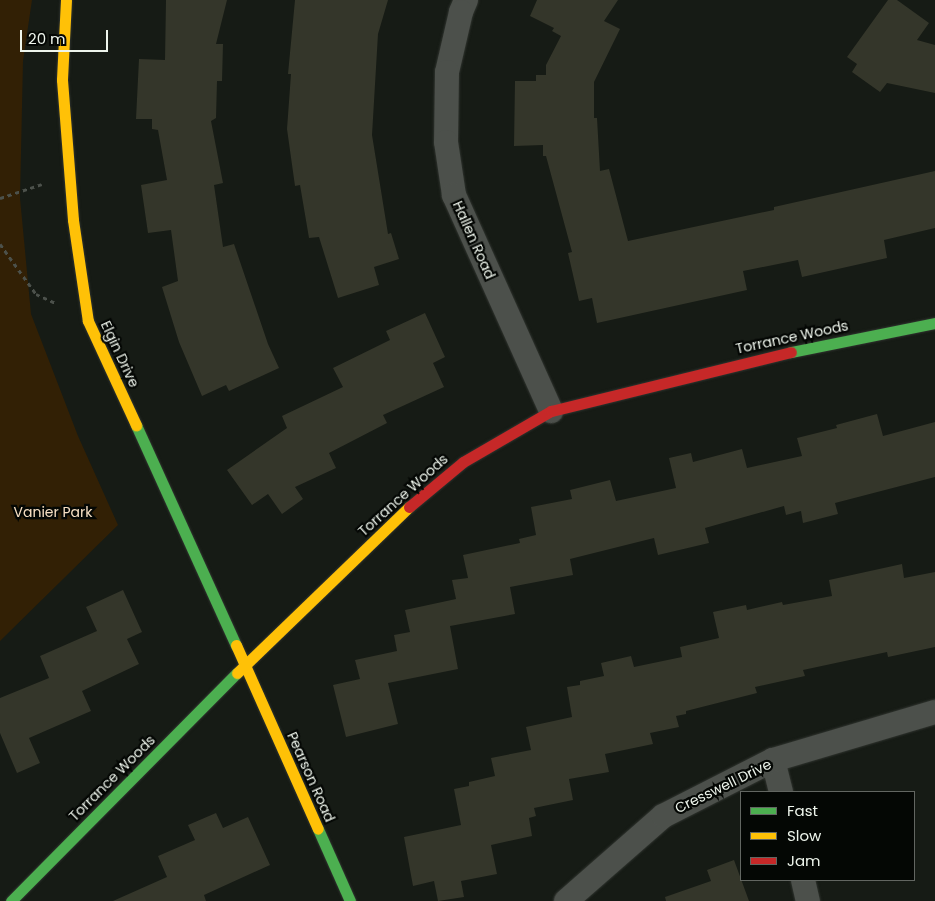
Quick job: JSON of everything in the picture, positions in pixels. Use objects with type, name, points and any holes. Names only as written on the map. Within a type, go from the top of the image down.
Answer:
[{"type":"street","name":"Elgin Drive","points":[[66,0],[62,80],[73,220],[88,321],[246,665]]},
{"type":"street","name":"Hallen Road","points":[[466,0],[461,12],[447,72],[446,142],[454,196],[551,411]]},
{"type":"street","name":"Torrance Woods","points":[[11,901],[246,665],[396,518],[463,462],[551,411],[744,362],[935,323]]},
{"type":"street","name":"Pearson Road","points":[[246,665],[350,901]]},
{"type":"street","name":"Cresswell Drive","points":[[566,901],[663,816],[774,760],[935,712]]},
{"type":"street","points":[[774,760],[781,791]]},
{"type":"street","points":[[803,881],[808,901]]},
{"type":"path","points":[[0,198],[69,175]]},
{"type":"path","points":[[0,244],[36,294],[88,321]]},
{"type":"green space","name":"Vanier Park","points":[[0,0],[32,0],[23,61],[20,198],[31,314],[78,436],[118,525],[0,641]]},
{"type":"building","points":[[166,0],[227,0],[216,44],[223,44],[222,81],[217,81],[216,118],[211,121],[223,183],[214,185],[223,247],[234,244],[268,344],[279,368],[229,391],[226,385],[202,396],[179,342],[162,287],[178,281],[171,230],[148,233],[141,185],[167,180],[158,130],[152,129],[152,119],[136,119],[139,59],[165,60]]},
{"type":"building","points":[[295,0],[388,0],[378,34],[372,135],[388,234],[391,233],[399,259],[374,267],[379,285],[338,298],[319,237],[309,238],[300,185],[295,186],[287,129],[291,74],[288,74]]},
{"type":"building","points":[[537,0],[618,0],[604,21],[620,29],[594,82],[594,118],[597,118],[600,171],[609,169],[628,241],[774,210],[774,207],[935,171],[935,228],[884,240],[887,258],[802,277],[798,260],[743,271],[747,290],[597,323],[592,298],[579,301],[568,253],[572,252],[546,156],[543,156],[543,145],[514,146],[515,81],[536,81],[536,75],[546,75],[546,65],[561,36],[552,31],[554,28],[530,16]]},
{"type":"building","points":[[888,0],[897,0],[929,23],[917,40],[935,45],[935,93],[887,83],[880,92],[852,72],[857,64],[847,57]]},
{"type":"building","points":[[425,313],[445,357],[433,363],[444,387],[383,415],[387,423],[329,453],[336,468],[295,487],[303,499],[282,514],[268,494],[252,505],[227,470],[287,428],[282,416],[343,387],[333,368],[390,340],[386,331]]},
{"type":"building","points":[[877,414],[883,436],[935,422],[935,477],[835,503],[838,514],[803,523],[801,511],[786,515],[784,506],[705,528],[709,543],[658,555],[654,538],[570,559],[573,575],[510,587],[515,614],[450,626],[458,669],[388,683],[398,724],[346,737],[333,685],[360,679],[355,660],[397,651],[394,635],[410,632],[405,610],[456,599],[452,580],[468,578],[463,555],[520,543],[519,539],[536,535],[531,507],[572,499],[570,490],[610,480],[616,501],[676,488],[669,458],[691,453],[693,462],[742,449],[747,468],[802,456],[797,438],[837,428],[836,425]]},
{"type":"building","points":[[902,564],[904,578],[935,572],[935,647],[888,657],[887,652],[803,670],[805,676],[755,687],[757,693],[686,711],[686,714],[676,716],[679,727],[650,733],[653,744],[605,754],[609,772],[569,779],[573,800],[534,808],[536,816],[529,818],[532,836],[491,845],[497,874],[461,881],[464,897],[438,901],[434,881],[413,886],[404,837],[461,825],[454,789],[469,786],[469,782],[495,776],[491,758],[531,750],[526,727],[572,717],[567,687],[580,685],[580,681],[604,676],[601,663],[631,656],[634,667],[682,657],[680,647],[719,638],[713,612],[746,605],[747,610],[782,602],[783,605],[832,596],[829,580]]},
{"type":"building","points":[[123,590],[142,632],[127,639],[139,664],[82,691],[91,711],[29,738],[40,763],[17,773],[0,733],[0,698],[49,678],[40,656],[97,631],[86,607]]},
{"type":"building","points":[[216,813],[223,828],[248,817],[270,865],[204,895],[206,901],[113,901],[167,877],[158,856],[195,840],[188,825]]},
{"type":"building","points":[[734,860],[740,881],[742,881],[749,901],[666,901],[665,897],[711,881],[707,870]]},
{"type":"traffic: fast","points":[[791,352],[935,323]]},
{"type":"traffic: fast","points":[[136,425],[236,645]]},
{"type":"traffic: fast","points":[[11,901],[237,673]]},
{"type":"traffic: fast","points":[[318,829],[350,901]]},
{"type":"traffic: slow","points":[[66,0],[62,80],[73,220],[88,321],[136,425]]},
{"type":"traffic: slow","points":[[237,673],[409,507]]},
{"type":"traffic: slow","points":[[236,645],[318,829]]},
{"type":"traffic: jam","points":[[409,507],[463,462],[551,411],[791,352]]}]
